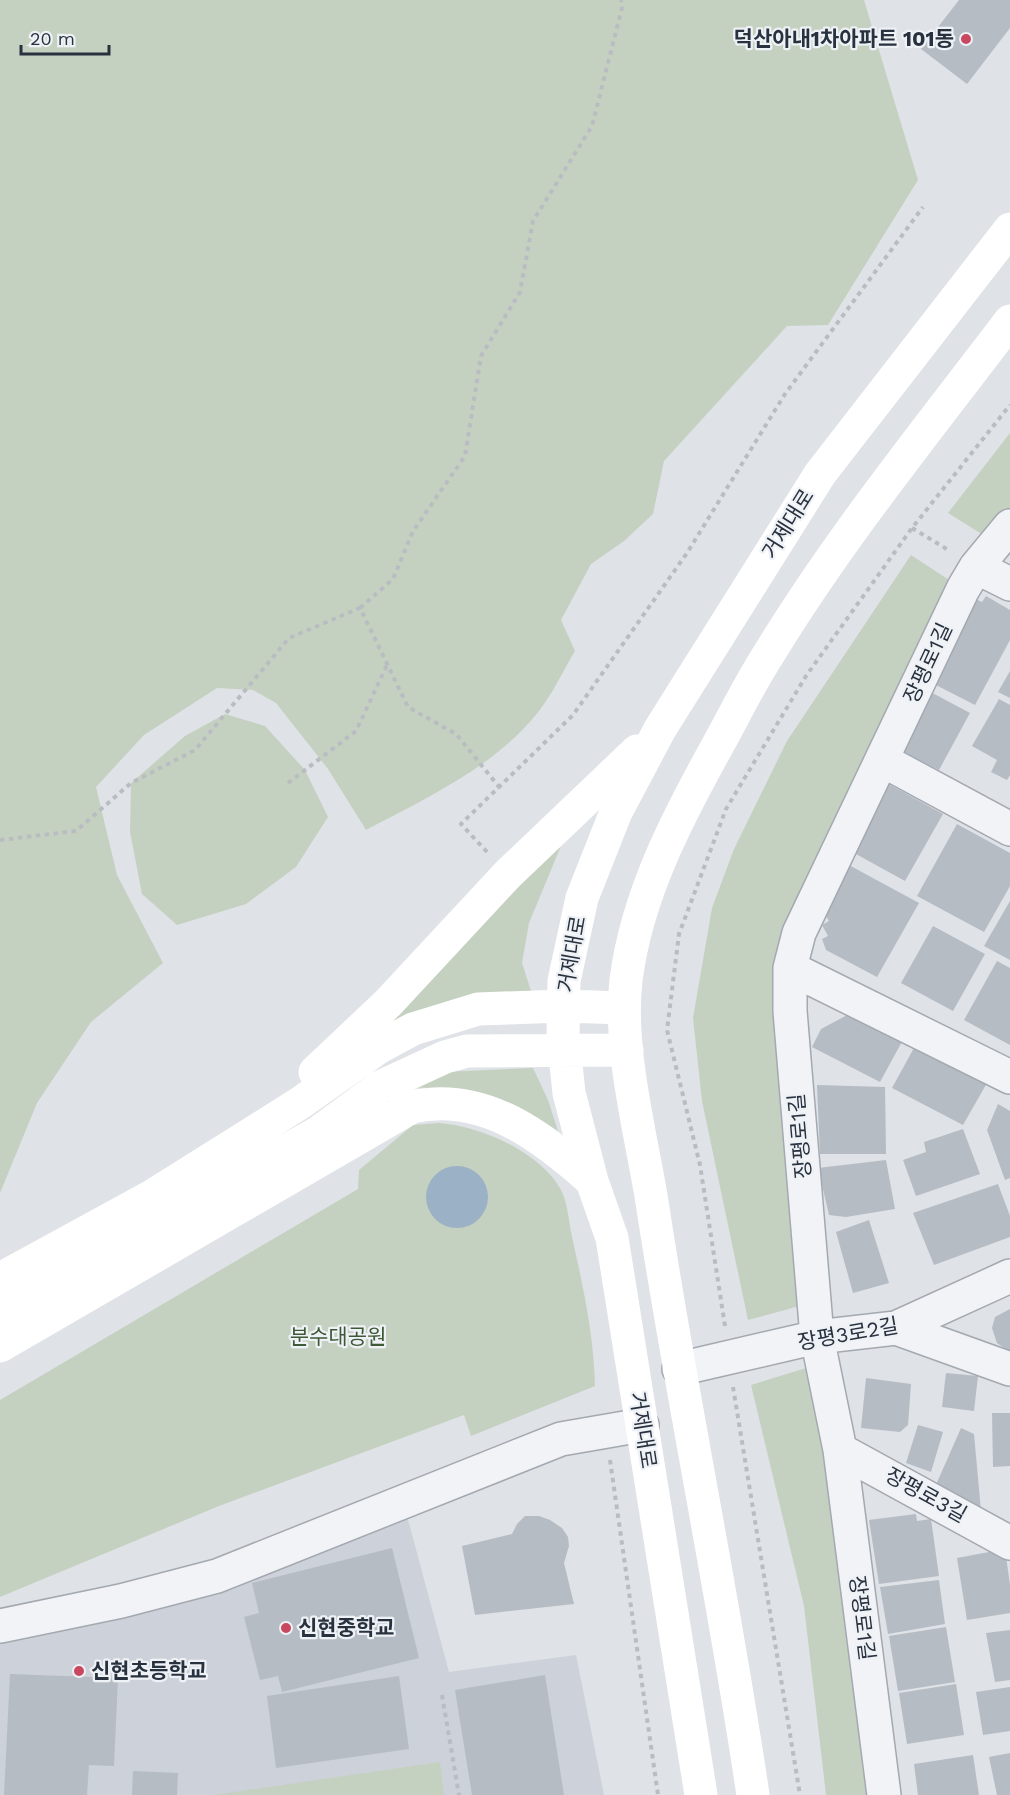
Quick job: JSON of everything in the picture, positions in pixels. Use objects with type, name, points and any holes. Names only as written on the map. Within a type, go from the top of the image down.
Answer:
[{"type":"main road","name":"거제대로","points":[[701,1795],[612,1238],[592,1181],[569,1093],[564,1051],[564,981],[582,898],[616,812],[660,729],[820,474],[1010,229]]},
{"type":"main road","points":[[753,1795],[679,1369],[627,1050],[624,1008],[626,977],[640,912],[663,850],[689,797],[770,651],[866,511],[1010,321]]},
{"type":"main road","points":[[250,1133],[388,1003],[508,874],[660,729]]},
{"type":"main road","points":[[0,1279],[152,1196],[300,1103],[378,1048],[413,1029],[478,1009],[563,1006],[624,1008]]},
{"type":"main road","points":[[0,1312],[319,1132],[380,1087],[417,1068],[467,1051],[627,1050]]},
{"type":"main road","points":[[0,1346],[412,1107],[448,1102],[470,1105],[491,1112],[541,1138],[592,1181]]},
{"type":"street","name":"장평로1길","points":[[884,1795],[840,1450],[817,1337],[790,1011],[790,968],[799,933],[963,589],[976,567],[1010,526]]},
{"type":"street","points":[[976,567],[1010,584]]},
{"type":"street","points":[[882,760],[1010,829]]},
{"type":"street","points":[[790,968],[1010,1077]]},
{"type":"street","name":"장평3로2길","points":[[679,1369],[817,1337],[896,1328],[1010,1276]]},
{"type":"street","points":[[896,1328],[1010,1369]]},
{"type":"street","points":[[0,1626],[121,1601],[217,1576],[561,1439],[642,1425]]},
{"type":"street","name":"장평로3길","points":[[840,1450],[1010,1542]]},
{"type":"path","points":[[0,840],[75,831],[131,783],[195,750],[289,638],[360,608],[393,579],[413,531],[465,456],[481,356],[520,292],[533,221],[592,126],[622,8],[621,0]]},
{"type":"path","points":[[508,874],[461,824],[573,715],[687,553],[785,394],[923,207]]},
{"type":"path","points":[[912,528],[976,567]]},
{"type":"path","points":[[360,608],[408,707],[456,734],[500,788]]},
{"type":"path","points":[[288,783],[356,731],[388,665]]},
{"type":"path","points":[[610,1460],[658,1795]]},
{"type":"path","points":[[442,1695],[459,1795]]},
{"type":"shaded area","name":"신현중학교","points":[[403,1501],[449,1672],[576,1655],[604,1795],[0,1795],[0,1623],[124,1600]]},
{"type":"green space","points":[[0,0],[864,0],[918,180],[828,325],[787,326],[664,461],[653,514],[624,541],[591,564],[561,620],[575,651],[553,689],[539,711],[521,731],[481,765],[436,793],[366,830],[328,769],[276,703],[253,690],[217,688],[144,735],[96,787],[117,875],[163,963],[91,1022],[37,1103],[0,1193]]},
{"type":"green space","points":[[1010,433],[1010,526],[996,543],[948,513]]},
{"type":"green space","points":[[911,555],[963,589],[799,933],[814,1302],[748,1320],[702,1101],[693,1018],[712,908],[734,849],[787,741]]},
{"type":"green space","points":[[225,714],[265,726],[305,770],[328,817],[296,867],[246,904],[177,925],[142,894],[130,832],[131,783],[185,736]]},
{"type":"green space","points":[[563,841],[529,923],[522,963],[531,991],[465,997],[380,1025]]},
{"type":"green space","points":[[533,1068],[548,1100],[558,1131],[523,1111],[489,1097],[454,1090],[414,1088],[443,1072]]},
{"type":"green space","name":"분수대공원","points":[[438,1123],[472,1129],[508,1144],[540,1165],[553,1178],[562,1192],[587,1311],[593,1349],[595,1386],[471,1436],[464,1415],[219,1506],[0,1597],[0,1400],[358,1189],[359,1170],[413,1125]]},
{"type":"green space","points":[[816,1365],[884,1795],[826,1795],[804,1606],[751,1385]]},
{"type":"green space","points":[[440,1762],[444,1795],[214,1795]]},
{"type":"water","points":[[451,1166],[463,1166],[479,1175],[486,1185],[488,1197],[486,1209],[479,1219],[463,1228],[451,1228],[440,1223],[431,1214],[426,1203],[426,1191],[431,1180],[440,1171]]},
{"type":"building","name":"덕산아내1차아파트 101동","points":[[959,0],[1010,0],[1010,28],[967,84],[921,49]]},
{"type":"building","points":[[986,596],[1010,610],[1010,640],[975,705],[928,681],[975,599],[982,602]]},
{"type":"building","points":[[1010,671],[1010,698],[998,692]]},
{"type":"building","points":[[923,688],[970,713],[939,770],[904,752],[908,743],[902,740]]},
{"type":"building","points":[[999,699],[1010,705],[1010,775],[1007,780],[991,772],[997,760],[972,746]]},
{"type":"building","points":[[883,781],[943,814],[905,881],[845,848]]},
{"type":"building","points":[[957,824],[1010,853],[1010,886],[984,932],[917,896]]},
{"type":"building","points":[[847,864],[919,903],[877,977],[826,950],[822,939],[828,936],[822,925],[829,921],[822,910]]},
{"type":"building","points":[[1010,901],[1010,960],[984,946]]},
{"type":"building","points":[[933,926],[985,954],[953,1011],[901,983]]},
{"type":"building","points":[[997,961],[1010,968],[1010,1045],[964,1020]]},
{"type":"building","points":[[853,1012],[904,1038],[880,1082],[812,1047],[821,1029]]},
{"type":"building","points":[[915,1046],[987,1083],[963,1125],[892,1088]]},
{"type":"building","points":[[817,1085],[885,1087],[886,1154],[820,1154]]},
{"type":"building","points":[[998,1104],[1010,1111],[1010,1178],[1005,1180],[987,1130]]},
{"type":"building","points":[[963,1129],[980,1174],[916,1196],[903,1160],[926,1152],[924,1142]]},
{"type":"building","points":[[886,1160],[895,1209],[846,1217],[829,1215],[818,1168]]},
{"type":"building","points":[[998,1184],[1010,1216],[1010,1237],[934,1265],[913,1213]]},
{"type":"building","points":[[869,1220],[889,1283],[853,1293],[836,1232]]},
{"type":"building","points":[[1010,1309],[1010,1352],[997,1343],[992,1328],[995,1317]]},
{"type":"building","points":[[946,1373],[978,1376],[974,1411],[942,1407]]},
{"type":"building","points":[[866,1378],[911,1384],[908,1425],[900,1432],[861,1428]]},
{"type":"building","points":[[992,1413],[1010,1413],[1010,1466],[993,1467]]},
{"type":"building","points":[[918,1425],[943,1432],[931,1472],[906,1463]]},
{"type":"building","points":[[961,1428],[974,1434],[981,1511],[935,1487]]},
{"type":"building","points":[[916,1514],[917,1521],[931,1519],[939,1576],[879,1584],[869,1520]]},
{"type":"building","points":[[525,1516],[539,1516],[550,1520],[562,1528],[568,1537],[569,1546],[564,1563],[574,1604],[475,1615],[462,1546],[512,1534],[517,1524]]},
{"type":"building","points":[[392,1548],[419,1658],[282,1692],[278,1676],[260,1680],[244,1617],[259,1613],[252,1583]]},
{"type":"building","points":[[1005,1549],[1010,1585],[1010,1613],[967,1620],[957,1558]]},
{"type":"building","points":[[939,1580],[945,1624],[888,1634],[880,1587]]},
{"type":"building","points":[[946,1627],[955,1682],[898,1691],[889,1636]]},
{"type":"building","points":[[1010,1630],[1010,1680],[995,1682],[986,1633]]},
{"type":"building","points":[[10,1674],[118,1678],[114,1766],[89,1765],[87,1795],[4,1795]]},
{"type":"building","points":[[545,1675],[564,1795],[472,1795],[455,1690]]},
{"type":"building","points":[[399,1676],[409,1749],[276,1768],[267,1696]]},
{"type":"building","points":[[956,1684],[964,1735],[907,1744],[899,1693]]},
{"type":"building","points":[[1010,1687],[1010,1731],[983,1735],[976,1692]]},
{"type":"building","points":[[1010,1753],[1010,1795],[997,1795],[989,1757]]},
{"type":"building","points":[[973,1755],[979,1795],[918,1795],[914,1764]]},
{"type":"building","points":[[133,1771],[178,1773],[177,1795],[132,1795]]},
{"type":"place","name":"덕산아내1차아파트 101동","points":[[966,39]]},
{"type":"place","name":"신현중학교","points":[[286,1628]]},
{"type":"place","name":"신현초등학교","points":[[79,1671]]}]
